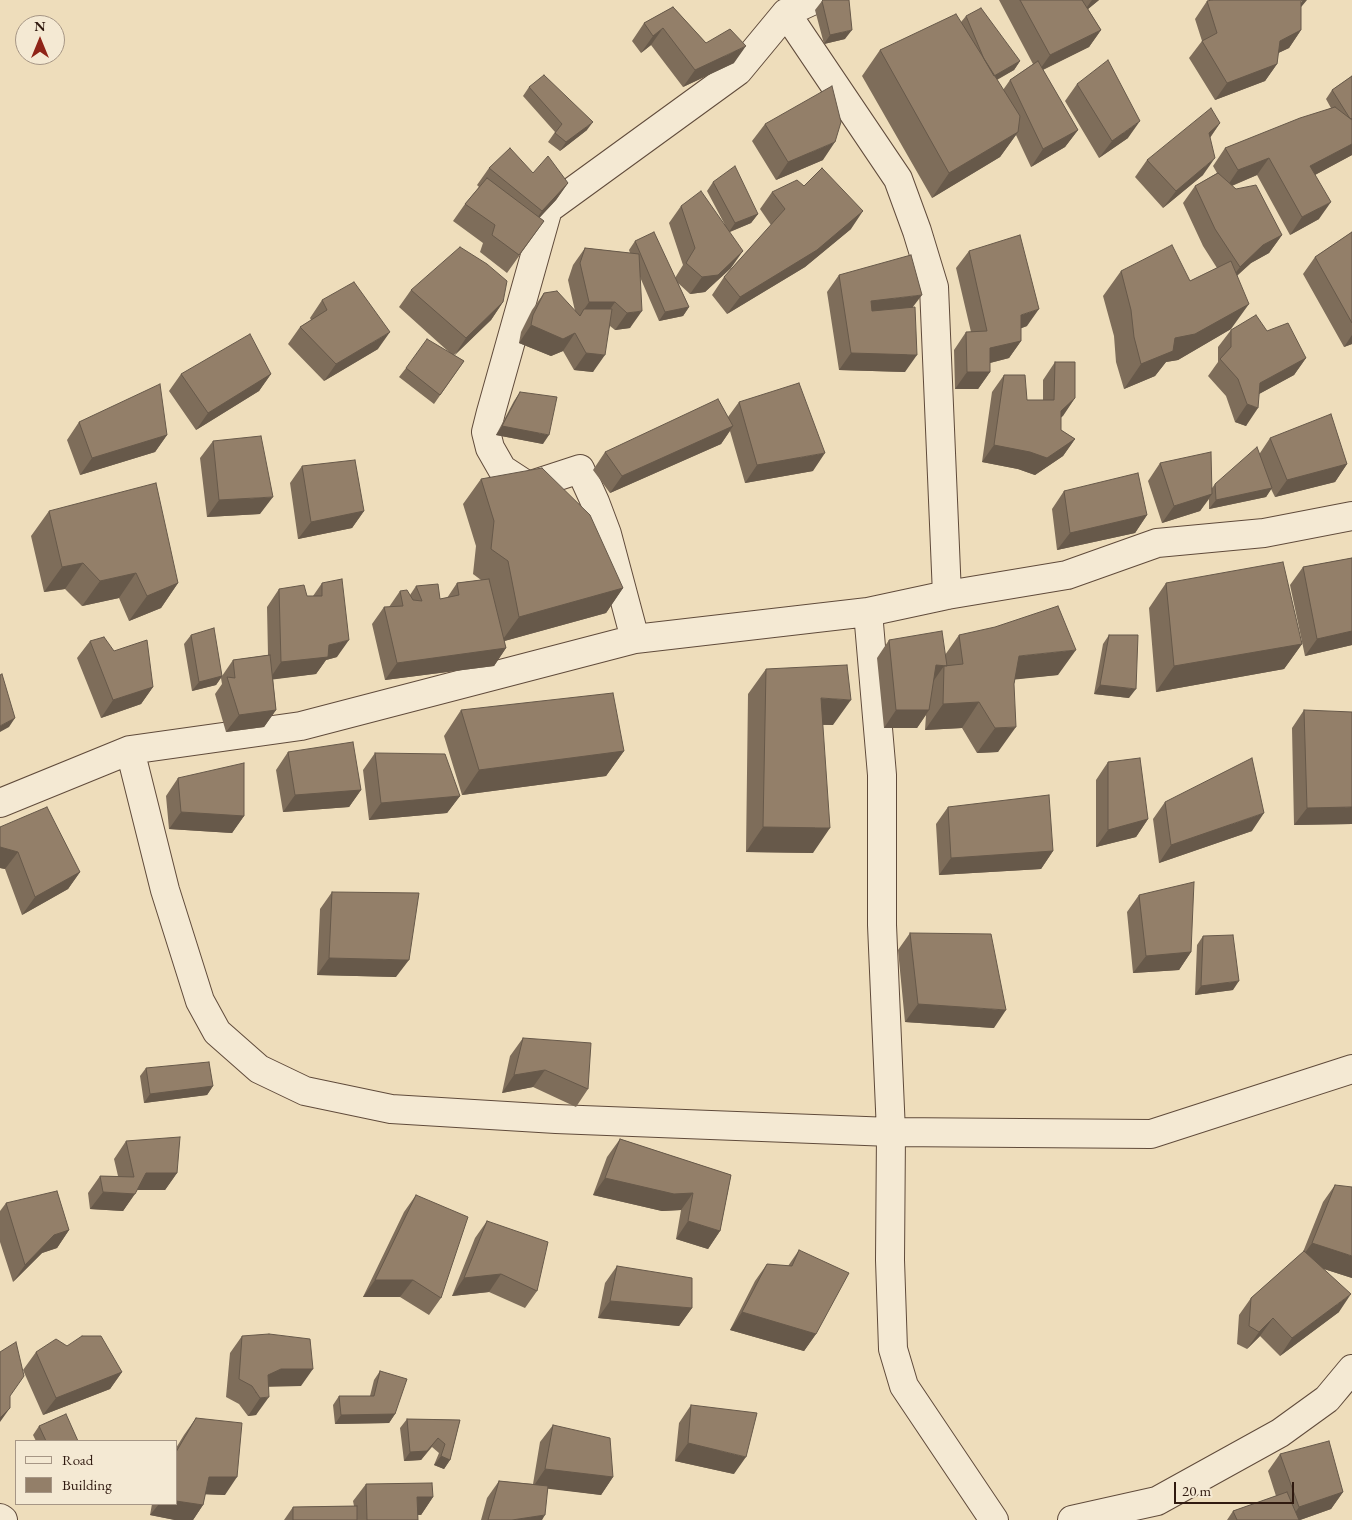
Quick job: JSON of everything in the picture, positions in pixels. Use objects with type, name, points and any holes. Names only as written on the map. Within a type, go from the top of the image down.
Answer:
[{"type":"street","points":[[635,639],[607,534],[580,468],[528,486],[502,469],[490,448],[486,432],[548,209],[738,71],[786,13],[814,0]]},
{"type":"street","points":[[786,13],[898,178],[934,287],[947,596]]},
{"type":"street","points":[[0,803],[130,750],[301,726],[635,639],[868,612],[1067,575],[1157,543],[1264,533],[1352,516]]},
{"type":"street","points":[[868,612],[882,775],[882,926],[891,1132],[890,1260],[893,1349],[904,1386],[994,1520]]},
{"type":"street","points":[[130,750],[165,890],[200,1001],[217,1032],[259,1069],[305,1091],[391,1108],[556,1119],[891,1132],[1151,1134],[1352,1070]]},
{"type":"street","points":[[1072,1520],[1157,1501],[1280,1433],[1327,1399],[1352,1369]]},
{"type":"building","points":[[823,0],[849,0],[852,30],[830,35]]},
{"type":"building","points":[[1020,0],[1082,0],[1101,30],[1050,55]]},
{"type":"building","points":[[1303,0],[1301,1],[1301,30],[1280,41],[1277,64],[1227,83],[1202,41],[1217,33],[1207,1]]},
{"type":"building","points":[[673,7],[706,43],[730,29],[746,46],[695,70],[663,28],[653,36],[644,23]]},
{"type":"building","points":[[981,8],[1020,61],[994,76],[984,59],[966,16]]},
{"type":"building","points":[[956,14],[1020,116],[1018,132],[949,173],[880,50]]},
{"type":"building","points":[[1108,60],[1140,121],[1112,141],[1077,84]]},
{"type":"building","points":[[1038,61],[1078,130],[1043,149],[1010,80]]},
{"type":"building","points":[[544,75],[593,122],[566,142],[555,133],[562,124],[529,87]]},
{"type":"building","points":[[1352,76],[1352,118],[1351,119],[1332,90]]},
{"type":"building","points":[[832,86],[841,122],[835,142],[788,162],[765,124]]},
{"type":"building","points":[[1335,107],[1352,120],[1352,144],[1310,166],[1331,202],[1302,217],[1269,158],[1238,170],[1225,148],[1300,118]]},
{"type":"building","points":[[1211,108],[1220,123],[1209,133],[1215,158],[1176,191],[1147,160]]},
{"type":"building","points":[[510,148],[533,173],[548,156],[568,183],[542,211],[489,168]]},
{"type":"building","points":[[735,166],[758,214],[735,223],[713,182]]},
{"type":"building","points":[[822,168],[863,211],[817,250],[740,297],[724,277],[785,209],[772,192],[797,180],[804,186]]},
{"type":"building","points":[[1218,173],[1236,189],[1256,185],[1282,235],[1263,245],[1240,267],[1215,229],[1195,186]]},
{"type":"building","points":[[487,178],[544,221],[519,255],[492,235],[495,225],[465,204]]},
{"type":"building","points":[[701,191],[743,251],[718,275],[702,277],[686,263],[695,248],[681,206]]},
{"type":"building","points":[[654,232],[689,307],[665,312],[635,241]]},
{"type":"building","points":[[1352,232],[1352,323],[1315,257]]},
{"type":"building","points":[[1020,235],[1039,309],[1021,315],[1021,341],[990,348],[990,372],[967,372],[966,332],[987,331],[969,251]]},
{"type":"building","points":[[1172,245],[1190,281],[1231,261],[1249,304],[1195,334],[1175,338],[1173,351],[1141,364],[1134,337],[1131,310],[1121,271]]},
{"type":"building","points":[[460,247],[487,264],[507,281],[503,302],[466,338],[411,290]]},
{"type":"building","points":[[585,248],[639,254],[642,311],[627,313],[615,302],[589,302],[580,263]]},
{"type":"building","points":[[911,255],[922,295],[871,301],[872,311],[915,307],[917,355],[851,353],[839,275]]},
{"type":"building","points":[[354,282],[390,332],[336,364],[300,327],[327,310],[322,300]]},
{"type":"building","points":[[557,291],[580,316],[584,309],[612,309],[605,355],[586,353],[575,333],[563,339],[531,325],[533,315],[544,293]]},
{"type":"building","points":[[1256,315],[1267,331],[1288,323],[1306,358],[1260,383],[1258,408],[1247,404],[1238,379],[1220,359],[1231,347],[1231,330]]},
{"type":"building","points":[[250,334],[271,374],[208,413],[181,374]]},
{"type":"building","points":[[427,339],[464,361],[440,395],[406,368]]},
{"type":"building","points":[[1055,362],[1075,362],[1075,398],[1061,411],[1061,430],[1075,439],[1047,458],[1030,452],[994,445],[1004,375],[1025,375],[1027,400],[1054,400]]},
{"type":"building","points":[[799,383],[825,453],[757,465],[739,402]]},
{"type":"building","points":[[160,384],[167,435],[92,458],[79,422]]},
{"type":"building","points":[[520,392],[557,397],[549,435],[502,426]]},
{"type":"building","points":[[718,399],[733,426],[622,476],[605,452]]},
{"type":"building","points":[[1331,414],[1347,464],[1287,480],[1270,438]]},
{"type":"building","points":[[261,436],[273,497],[219,500],[213,441]]},
{"type":"building","points":[[1257,447],[1272,488],[1216,500],[1215,484]]},
{"type":"building","points":[[1211,452],[1212,494],[1174,506],[1160,463]]},
{"type":"building","points":[[355,460],[364,511],[311,522],[302,466]]},
{"type":"building","points":[[542,468],[590,515],[623,588],[519,617],[508,561],[491,549],[494,521],[481,479]]},
{"type":"building","points":[[1138,473],[1147,515],[1070,533],[1064,491]]},
{"type":"building","points":[[156,483],[178,583],[147,596],[136,573],[100,581],[83,563],[62,567],[49,511]]},
{"type":"building","points":[[1352,558],[1352,631],[1317,639],[1303,567]]},
{"type":"building","points":[[1283,562],[1302,644],[1174,666],[1166,583]]},
{"type":"building","points":[[342,579],[349,640],[329,645],[328,657],[281,662],[279,589],[304,585],[307,596],[322,596],[322,583]]},
{"type":"building","points":[[489,579],[506,648],[397,663],[384,607],[403,606],[400,591],[407,590],[413,600],[422,601],[416,586],[438,584],[440,599],[459,595],[457,583]]},
{"type":"building","points":[[1058,606],[1076,650],[1019,656],[1014,684],[1016,727],[995,728],[979,702],[943,704],[944,666],[963,664],[959,635],[995,627]]},
{"type":"building","points":[[214,628],[222,676],[199,682],[191,635]]},
{"type":"building","points":[[942,631],[947,666],[936,665],[929,710],[896,710],[889,640]]},
{"type":"building","points":[[1109,635],[1138,635],[1136,689],[1100,685]]},
{"type":"building","points":[[104,637],[114,651],[147,640],[153,687],[113,700],[90,641]]},
{"type":"building","points":[[270,655],[276,710],[239,715],[227,677],[235,678],[233,660]]},
{"type":"building","points":[[847,665],[851,700],[821,698],[830,828],[763,827],[766,669]]},
{"type":"building","points":[[2,674],[15,718],[0,726],[0,675]]},
{"type":"building","points":[[613,693],[624,751],[479,770],[461,710]]},
{"type":"building","points":[[1304,710],[1352,712],[1352,807],[1307,808]]},
{"type":"building","points":[[353,742],[361,790],[295,795],[288,752]]},
{"type":"building","points":[[375,753],[445,754],[460,796],[381,803]]},
{"type":"building","points":[[1140,758],[1148,819],[1108,830],[1108,762]]},
{"type":"building","points":[[1252,758],[1264,813],[1171,845],[1165,802]]},
{"type":"building","points":[[244,763],[244,816],[181,812],[178,778]]},
{"type":"building","points":[[1049,795],[1053,851],[951,858],[948,807]]},
{"type":"building","points":[[47,807],[80,872],[35,897],[18,852],[0,847],[0,827]]},
{"type":"building","points":[[1194,882],[1191,952],[1146,956],[1139,895]]},
{"type":"building","points":[[332,892],[419,893],[409,960],[329,958]]},
{"type":"building","points":[[910,933],[991,934],[1006,1010],[918,1004]]},
{"type":"building","points":[[1233,935],[1239,981],[1201,986],[1203,936]]},
{"type":"building","points":[[523,1038],[591,1043],[588,1089],[545,1070],[514,1075]]},
{"type":"building","points":[[209,1062],[213,1086],[150,1094],[146,1068]]},
{"type":"building","points":[[180,1137],[177,1173],[146,1173],[135,1194],[103,1192],[100,1176],[134,1177],[126,1141]]},
{"type":"building","points":[[620,1139],[731,1175],[720,1231],[688,1221],[693,1193],[674,1194],[605,1178]]},
{"type":"building","points":[[1335,1185],[1352,1187],[1352,1256],[1312,1243]]},
{"type":"building","points":[[57,1191],[69,1230],[54,1235],[25,1265],[6,1203]]},
{"type":"building","points":[[416,1195],[468,1217],[441,1298],[413,1280],[375,1280]]},
{"type":"building","points":[[487,1221],[548,1242],[537,1291],[501,1274],[464,1278]]},
{"type":"building","points":[[799,1250],[849,1273],[816,1334],[742,1312],[767,1264],[792,1266]]},
{"type":"building","points":[[1304,1251],[1351,1294],[1292,1338],[1273,1318],[1259,1332],[1249,1326],[1251,1298]]},
{"type":"building","points":[[617,1266],[692,1278],[692,1308],[610,1301]]},
{"type":"building","points":[[269,1334],[310,1339],[313,1369],[281,1369],[268,1375],[269,1397],[260,1398],[252,1386],[239,1379],[242,1336]]},
{"type":"building","points":[[82,1336],[101,1336],[122,1372],[56,1398],[36,1352],[56,1339],[67,1346]]},
{"type":"building","points":[[16,1342],[24,1376],[10,1396],[10,1408],[0,1418],[0,1352]]},
{"type":"building","points":[[380,1371],[407,1379],[395,1414],[341,1415],[339,1396],[374,1396]]},
{"type":"building","points":[[691,1405],[757,1413],[746,1457],[688,1443]]},
{"type":"building","points":[[66,1414],[78,1440],[46,1440],[39,1426]]},
{"type":"building","points":[[196,1418],[242,1423],[237,1477],[209,1477],[203,1505],[178,1501],[178,1449]]},
{"type":"building","points":[[407,1419],[460,1420],[450,1460],[441,1456],[445,1444],[438,1438],[427,1451],[410,1452]]},
{"type":"building","points":[[553,1425],[610,1438],[613,1477],[545,1469]]},
{"type":"building","points":[[1329,1441],[1343,1492],[1299,1507],[1280,1454]]},
{"type":"building","points":[[499,1481],[548,1486],[545,1515],[512,1520],[488,1520]]},
{"type":"building","points":[[432,1483],[433,1497],[417,1497],[418,1520],[367,1520],[366,1484]]},
{"type":"building","points":[[1287,1492],[1299,1520],[1237,1520],[1233,1511]]},
{"type":"building","points":[[357,1506],[357,1520],[293,1520],[293,1507]]}]
